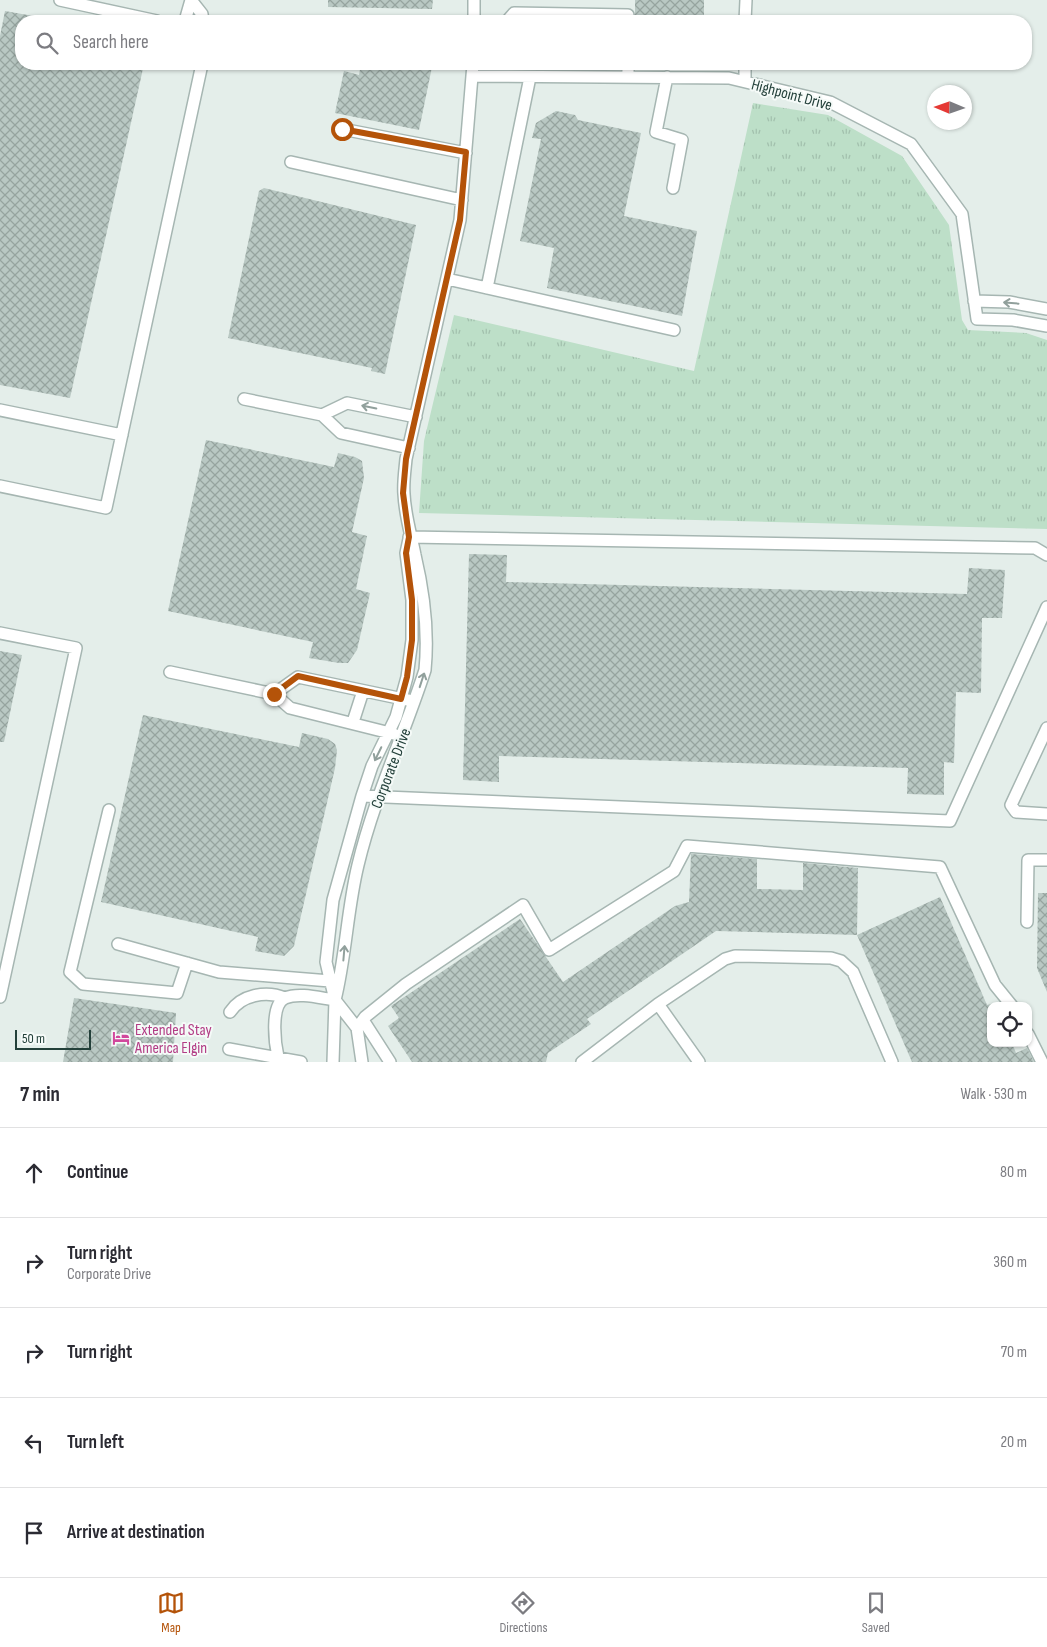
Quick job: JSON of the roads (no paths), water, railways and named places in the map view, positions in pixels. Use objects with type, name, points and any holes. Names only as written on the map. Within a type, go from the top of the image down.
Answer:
[{"type":"street","points":[[60,0],[129,15]]},
{"type":"street","points":[[187,15],[191,0]]},
{"type":"street","points":[[191,0],[202,15]]},
{"type":"street","points":[[474,0],[474,15]]},
{"type":"street","points":[[745,15],[746,0]]},
{"type":"street","points":[[512,15],[514,13],[628,15]]},
{"type":"street","points":[[0,486],[106,508],[201,70]]},
{"type":"street","name":"Corporate Drive","points":[[334,1062],[335,1000],[343,968],[348,919],[358,865],[379,796],[403,736],[425,670],[428,646],[426,608],[415,552],[409,537],[403,493],[409,448],[460,220],[473,70]]},
{"type":"street","points":[[628,70],[628,77]]},
{"type":"street","points":[[744,82],[745,70]]},
{"type":"street","name":"Highpoint Drive","points":[[473,76],[729,78],[830,102],[911,144],[962,214],[977,319],[1012,320],[1047,326]]},
{"type":"street","points":[[487,288],[530,77]]},
{"type":"street","points":[[667,77],[656,132],[682,140],[673,188]]},
{"type":"street","points":[[342,129],[466,152]]},
{"type":"street","points":[[292,162],[462,200]]},
{"type":"street","points":[[447,279],[674,330]]},
{"type":"street","points":[[974,301],[1009,302],[1047,309]]},
{"type":"street","points":[[244,399],[322,415],[341,433],[409,448]]},
{"type":"street","points":[[322,415],[347,403],[416,417]]},
{"type":"street","points":[[0,410],[122,435]]},
{"type":"street","points":[[409,537],[1034,548],[1047,555]]},
{"type":"street","name":"Corporate Drive","points":[[335,1000],[326,962],[333,900],[362,796],[372,766],[389,732],[407,677],[412,640],[412,600],[406,553],[409,537]]},
{"type":"street","points":[[362,796],[950,821],[1047,606]]},
{"type":"street","points":[[0,633],[76,648],[0,997]]},
{"type":"street","points":[[170,672],[274,694],[290,708],[353,722],[403,736]]},
{"type":"street","points":[[274,694],[298,676],[415,701]]},
{"type":"street","points":[[353,722],[363,691]]},
{"type":"street","points":[[1047,728],[1011,805],[1016,812],[1047,814]]},
{"type":"street","points":[[110,810],[70,972],[83,984],[176,993],[187,963]]},
{"type":"street","points":[[360,1024],[406,984],[523,905],[549,950],[674,871],[687,846],[940,867],[995,985],[1009,1002]]},
{"type":"street","points":[[1027,922],[1028,860],[1047,860]]},
{"type":"street","points":[[118,944],[219,972],[330,981]]},
{"type":"street","points":[[582,1062],[658,1004],[731,956],[835,959],[844,963],[853,972],[892,1062]]},
{"type":"street","points":[[230,1012],[234,1006],[248,996],[277,995],[285,998],[314,996],[335,1000],[360,1024],[389,1062]]},
{"type":"street","points":[[278,1057],[275,1042],[276,1014],[279,1003],[285,998]]},
{"type":"street","points":[[658,1004],[699,1062]]},
{"type":"street","points":[[360,1024],[362,1062]]},
{"type":"street","points":[[1032,1042],[1042,1062]]},
{"type":"street","points":[[229,1048],[301,1062]]},
{"type":"place","name":"Extended Stay America Elgin","points":[[121,1038]]}]
